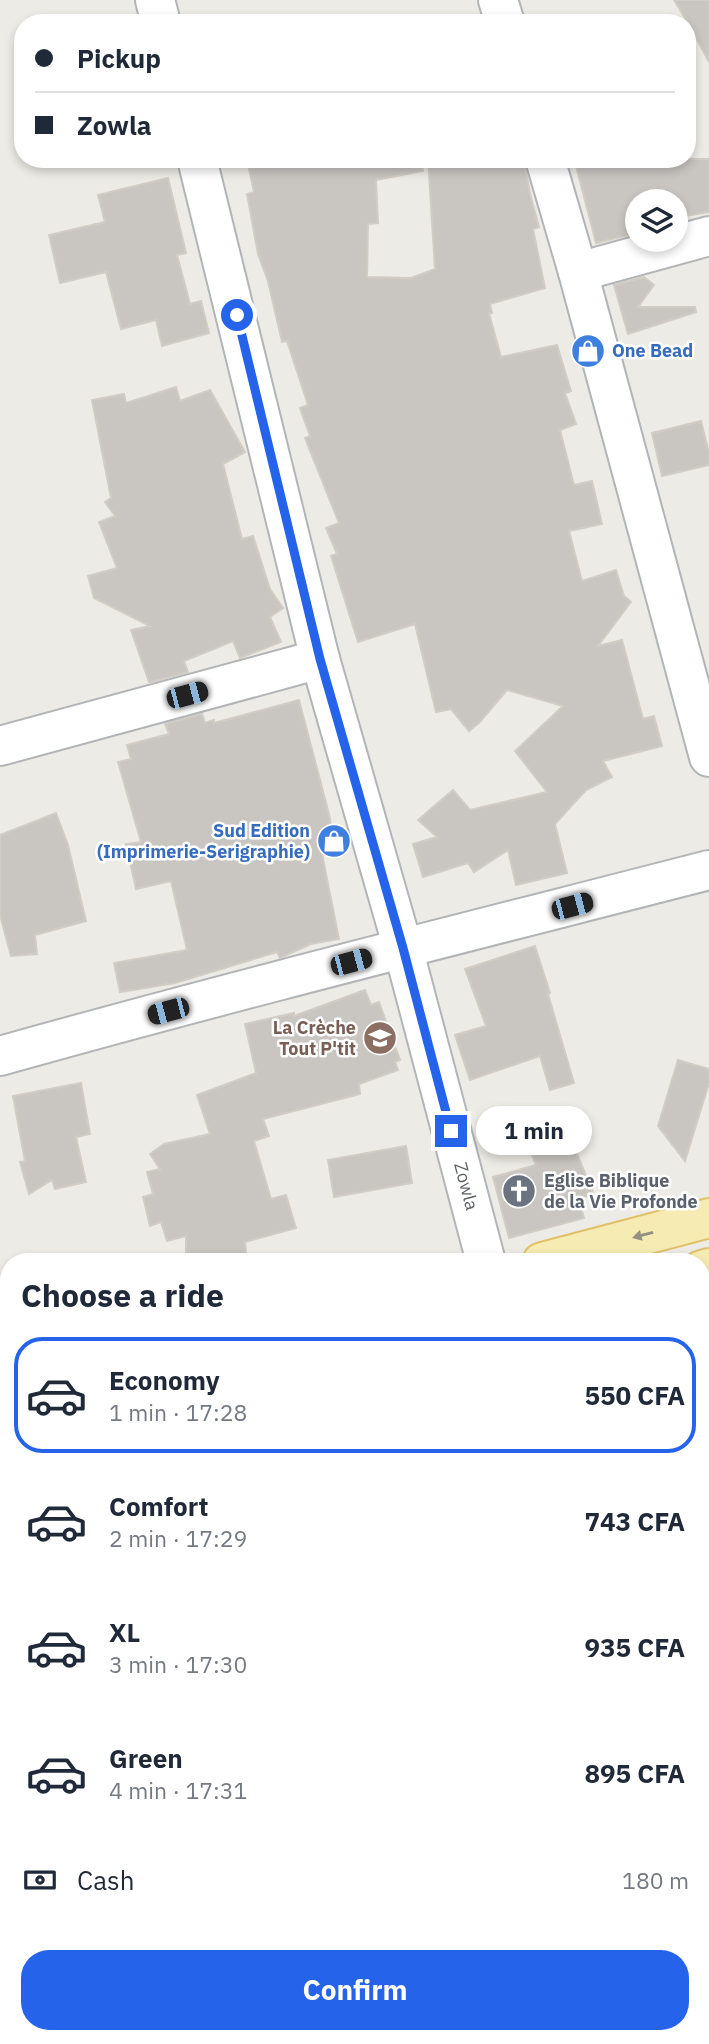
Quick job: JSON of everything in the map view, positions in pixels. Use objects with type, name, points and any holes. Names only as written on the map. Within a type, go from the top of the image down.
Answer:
[{"type":"main road","points":[[576,1253],[709,1218]]},
{"type":"street","name":"Zowla","points":[[199,168],[320,659],[403,948],[484,1253]]},
{"type":"street","points":[[548,168],[709,757]]},
{"type":"street","points":[[578,272],[709,236]]},
{"type":"street","points":[[0,747],[320,659]]},
{"type":"street","points":[[0,1056],[403,948],[476,932],[709,870]]},
{"type":"building","points":[[674,0],[709,0],[709,62],[696,38],[696,14],[683,14]]},
{"type":"building","points":[[696,159],[709,159],[709,212],[688,216],[688,189],[625,189],[625,236],[596,243],[577,168],[696,168]]},
{"type":"building","points":[[423,168],[423,171],[376,180],[378,223],[368,224],[367,277],[411,278],[435,269],[429,168],[526,168],[539,227],[533,229],[545,288],[490,304],[492,313],[489,313],[501,357],[557,345],[571,391],[565,393],[576,424],[560,430],[574,485],[592,481],[602,524],[569,531],[582,581],[616,570],[624,596],[631,602],[598,646],[622,640],[643,719],[654,716],[662,746],[603,761],[612,777],[586,790],[555,824],[567,873],[516,885],[508,850],[474,872],[468,863],[423,877],[413,844],[437,837],[418,820],[453,790],[470,810],[547,792],[515,751],[563,706],[507,690],[469,731],[451,709],[436,712],[415,624],[358,642],[331,556],[337,554],[326,528],[339,523],[305,438],[310,436],[300,408],[308,405],[287,341],[282,342],[268,281],[258,254],[247,194],[254,192],[249,169]]},
{"type":"building","points":[[168,178],[186,253],[177,255],[190,304],[201,301],[209,333],[162,346],[156,320],[121,329],[106,272],[60,283],[49,235],[105,222],[98,195]]},
{"type":"building","points":[[644,277],[654,285],[638,307],[695,307],[696,312],[628,334],[614,285]]},
{"type":"building","points":[[176,387],[180,401],[210,390],[245,452],[223,464],[242,539],[253,536],[270,589],[283,608],[270,617],[281,642],[240,658],[233,641],[184,661],[188,672],[149,682],[131,630],[150,626],[94,598],[88,576],[117,568],[99,522],[115,516],[105,502],[111,498],[92,400],[124,394],[126,403]]},
{"type":"building","points":[[701,421],[709,453],[709,465],[662,476],[652,433]]},
{"type":"building","points":[[299,700],[330,818],[333,853],[322,854],[339,939],[311,944],[280,958],[277,952],[175,983],[120,992],[114,963],[187,950],[171,881],[136,889],[126,844],[141,842],[118,762],[131,759],[127,745],[169,734],[165,724],[202,714],[205,723],[214,720],[214,723]]},
{"type":"building","points":[[56,813],[68,845],[86,921],[35,935],[37,954],[11,956],[0,915],[0,835]]},
{"type":"building","points":[[535,946],[574,1083],[550,1090],[540,1056],[470,1080],[455,1035],[486,1026],[465,969]]},
{"type":"building","points":[[365,990],[371,1005],[379,1002],[400,1060],[395,1062],[398,1070],[359,1084],[360,1094],[263,1119],[269,1136],[254,1141],[271,1199],[286,1195],[296,1228],[245,1242],[246,1253],[186,1253],[186,1236],[167,1241],[161,1222],[150,1226],[143,1197],[153,1194],[147,1172],[160,1169],[150,1154],[164,1144],[210,1134],[197,1095],[256,1073],[245,1024],[294,1013],[294,1016]]},
{"type":"building","points":[[678,1060],[709,1069],[709,1083],[685,1161],[658,1126]]},
{"type":"building","points":[[81,1083],[90,1134],[76,1137],[86,1182],[55,1189],[52,1180],[29,1194],[20,1162],[25,1161],[13,1096]]},
{"type":"building","points":[[564,1122],[594,1195],[578,1198],[584,1218],[509,1238],[493,1177],[536,1165],[525,1138]]},
{"type":"building","points":[[406,1146],[412,1183],[334,1197],[328,1160]]},
{"type":"place","name":"One Bead","points":[[588,351]]},
{"type":"place","name":"Sud Edition (Imprimerie-Serigraphie)","points":[[334,841]]},
{"type":"place","name":"La Crèche Tout P'tit","points":[[380,1038]]},
{"type":"place","name":"Eglise Biblique de la Vie Profonde","points":[[519,1191]]},
{"type":"route","points":[[237,315],[320,659],[403,948],[451,1131]]}]
